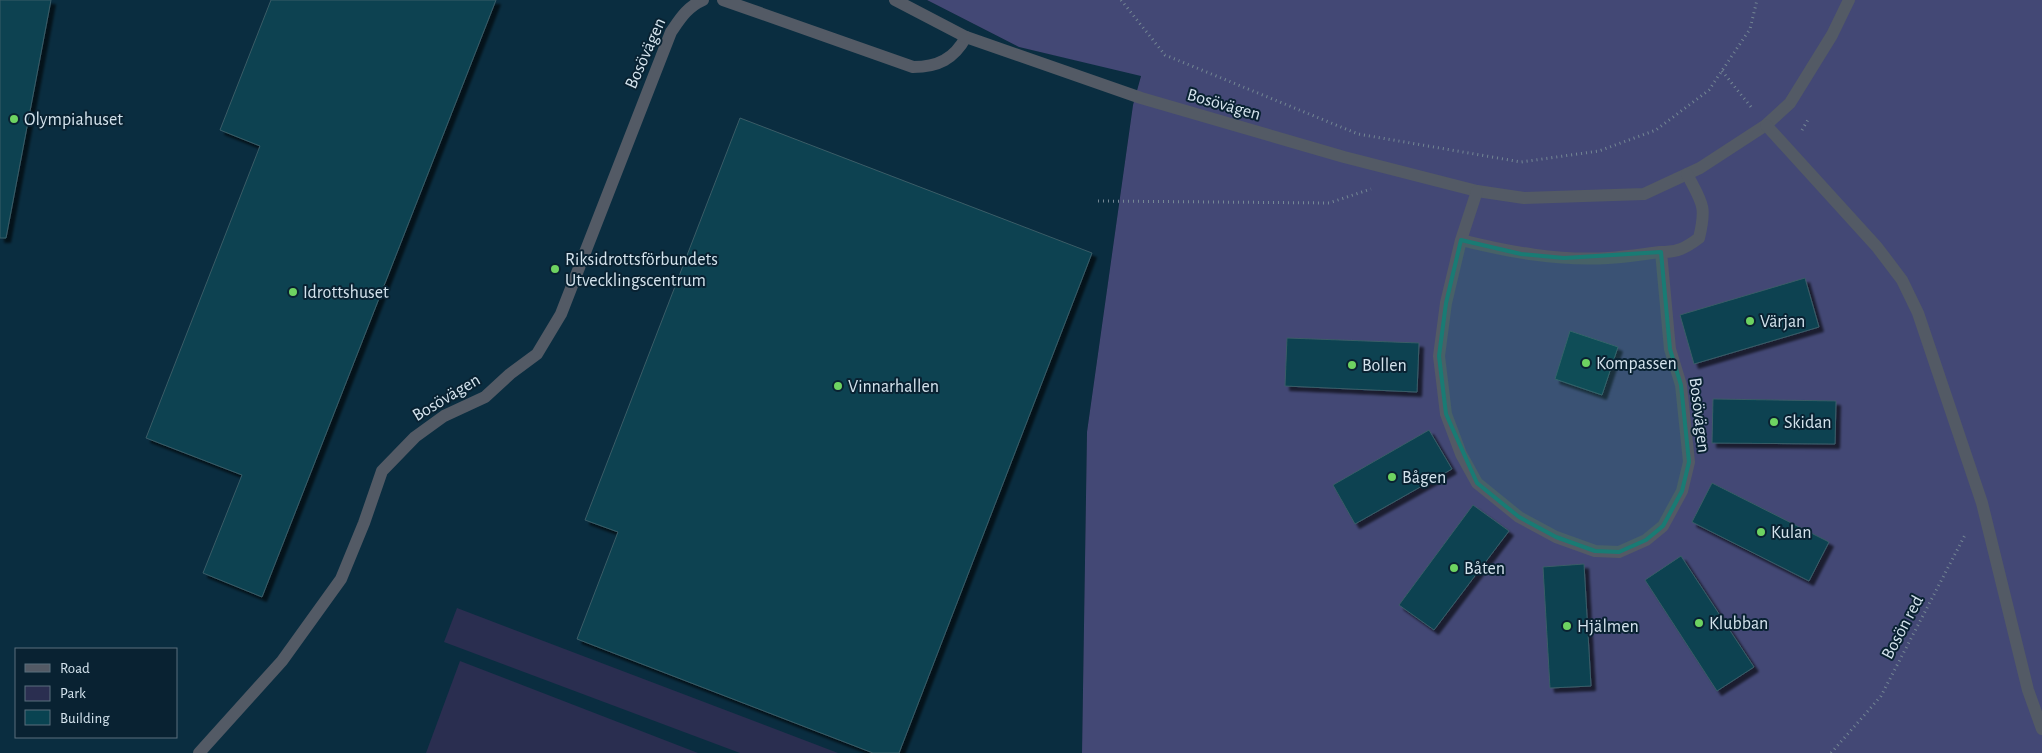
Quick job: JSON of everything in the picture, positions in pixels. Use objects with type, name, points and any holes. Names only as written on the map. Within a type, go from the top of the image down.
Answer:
[{"type":"street","name":"Bosövägen","points":[[199,753],[282,661],[341,579],[364,523],[382,471],[415,437],[444,416],[485,397],[510,374],[537,354],[561,314],[671,32],[685,12],[694,4],[703,0]]},
{"type":"street","points":[[723,0],[913,66],[939,64],[961,46],[966,37]]},
{"type":"street","name":"Bosövägen","points":[[895,0],[966,37],[1141,98],[1344,157],[1477,192],[1524,198],[1644,194],[1700,168],[1766,125],[1790,103],[1832,36],[1849,0]]},
{"type":"street","points":[[1766,125],[1877,247],[1902,280],[1918,313],[1982,503],[2028,690],[2042,729]]},
{"type":"street","points":[[1460,240],[1521,254],[1564,258],[1608,258],[1670,252],[1686,248],[1699,238],[1704,219],[1703,206],[1687,174]]},
{"type":"street","name":"Bosövägen","points":[[1477,192],[1460,240],[1446,303],[1439,356],[1446,414],[1461,454],[1477,483],[1518,517],[1556,537],[1594,551],[1619,552],[1646,540],[1663,526],[1682,491],[1689,462],[1681,385],[1670,348],[1661,252]]},
{"type":"path","points":[[1121,0],[1165,55],[1358,134],[1521,162],[1599,151],[1656,130],[1709,90],[1750,28],[1757,0]]},
{"type":"path","points":[[1722,70],[1766,125]]},
{"type":"path","points":[[1098,201],[1329,203],[1375,187]]},
{"type":"path","name":"Bosön red","points":[[1831,753],[1881,696],[1982,503]]},
{"type":"highlighted area","points":[[1461,240],[1521,254],[1564,258],[1661,252],[1670,349],[1681,385],[1689,462],[1682,491],[1663,526],[1646,540],[1619,552],[1595,551],[1556,537],[1519,517],[1477,483],[1446,414],[1439,356],[1446,303]]},
{"type":"shaded area","name":"Riksidrottsförbundets Utvecklingscentrum","points":[[0,0],[927,0],[1019,47],[1141,75],[1133,105],[1087,432],[1082,753],[0,753]]},
{"type":"shaded area","points":[[927,0],[2042,0],[2042,753],[1082,753],[1087,432],[1133,105],[1141,76],[1019,47]]},
{"type":"green space","points":[[457,608],[838,753],[740,753],[444,642]]},
{"type":"green space","points":[[460,661],[698,753],[426,753]]},
{"type":"building","name":"Olympiahuset","points":[[0,0],[51,0],[6,238],[0,238]]},
{"type":"building","name":"Idrottshuset","points":[[271,0],[496,0],[262,597],[203,573],[242,475],[146,438],[260,146],[220,130]]},
{"type":"building","name":"Vinnarhallen","points":[[740,118],[1092,253],[899,753],[873,753],[577,639],[618,532],[585,520]]},
{"type":"building","name":"Värjan","points":[[1805,278],[1819,327],[1694,364],[1680,315]]},
{"type":"building","name":"Kompassen","points":[[1570,331],[1618,347],[1602,395],[1555,379]]},
{"type":"building","name":"Bollen","points":[[1287,338],[1419,343],[1417,392],[1285,386]]},
{"type":"building","name":"Skidan","points":[[1713,399],[1836,401],[1835,444],[1712,443]]},
{"type":"building","name":"Bågen","points":[[1429,430],[1452,469],[1355,524],[1333,485]]},
{"type":"building","name":"Kulan","points":[[1712,483],[1829,542],[1809,581],[1692,522]]},
{"type":"building","name":"Båten","points":[[1473,505],[1509,531],[1434,630],[1399,605]]},
{"type":"building","name":"Klubban","points":[[1681,556],[1754,667],[1717,691],[1645,580]]},
{"type":"building","name":"Hjälmen","points":[[1584,564],[1591,686],[1550,688],[1543,567]]},
{"type":"place","name":"Olympiahuset","points":[[14,119]]},
{"type":"place","name":"Riksidrottsförbundets Utvecklingscentrum","points":[[555,269]]},
{"type":"place","name":"Idrottshuset","points":[[293,292]]},
{"type":"place","name":"Värjan","points":[[1750,321]]},
{"type":"place","name":"Kompassen","points":[[1586,363]]},
{"type":"place","name":"Bollen","points":[[1352,365]]},
{"type":"place","name":"Vinnarhallen","points":[[838,386]]},
{"type":"place","name":"Skidan","points":[[1774,422]]},
{"type":"place","name":"Bågen","points":[[1392,477]]},
{"type":"place","name":"Kulan","points":[[1761,532]]},
{"type":"place","name":"Båten","points":[[1454,568]]},
{"type":"place","name":"Klubban","points":[[1699,623]]},
{"type":"place","name":"Hjälmen","points":[[1567,626]]}]
